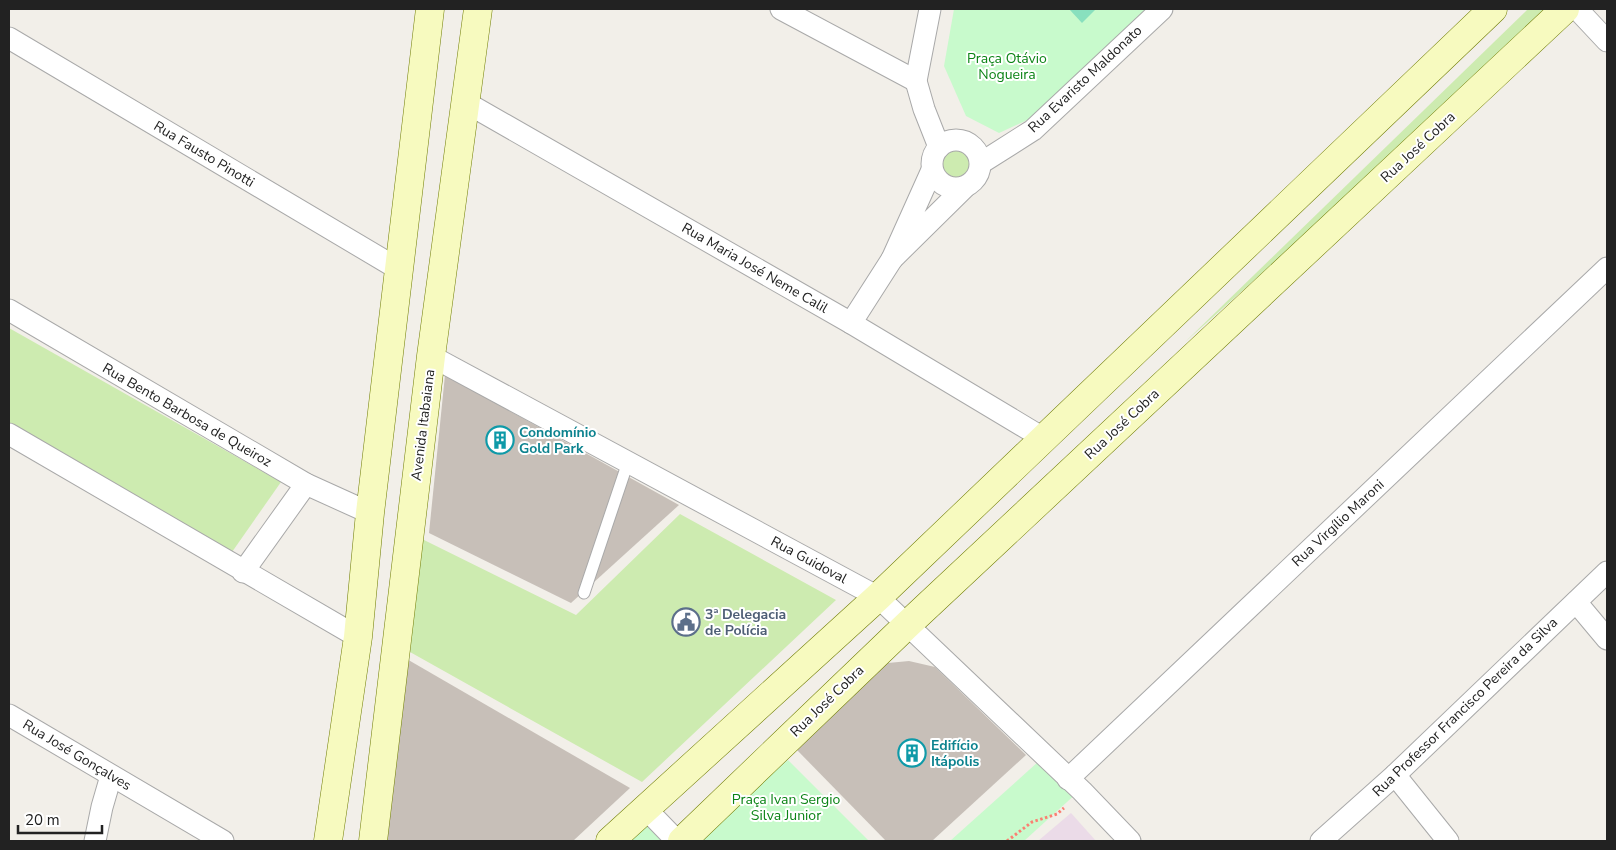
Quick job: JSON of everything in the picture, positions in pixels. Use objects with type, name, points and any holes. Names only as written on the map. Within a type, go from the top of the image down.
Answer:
[{"type":"street","name":"Avenida Itabaiana","points":[[373,841],[432,356],[478,9]]},
{"type":"street","points":[[781,9],[916,81]]},
{"type":"street","points":[[930,9],[916,81],[924,109],[939,147]]},
{"type":"street","name":"Rua Evaristo Maldonato","points":[[981,163],[1033,130],[1162,9]]},
{"type":"street","points":[[610,841],[878,597],[1493,9]]},
{"type":"street","name":"Rua José Cobra","points":[[682,841],[907,625],[1565,9]]},
{"type":"street","points":[[1576,9],[1607,41]]},
{"type":"street","points":[[328,841],[358,637],[370,513],[400,270],[425,11]]},
{"type":"street","name":"Rua Fausto Pinotti","points":[[9,38],[400,270]]},
{"type":"street","name":"Rua Maria José Neme Calil","points":[[465,102],[851,323],[1043,438]]},
{"type":"street","points":[[851,323],[892,259],[932,170],[934,154],[939,147],[953,140],[968,143],[975,148],[981,163],[977,178],[965,187],[892,259]]},
{"type":"street","points":[[932,170],[941,184],[949,188],[965,187]]},
{"type":"street","name":"Rua Virgílio Maroni","points":[[1075,785],[1607,268]]},
{"type":"street","name":"Rua Bento Barbosa de Queiroz","points":[[9,310],[306,484],[370,513]]},
{"type":"street","name":"Rua Guidoval","points":[[432,356],[878,597],[1075,785],[1130,841]]},
{"type":"street","points":[[9,434],[242,572],[358,637]]},
{"type":"street","points":[[242,572],[306,484]]},
{"type":"street","name":"Rua Professor Francisco Pereira da Silva","points":[[1322,841],[1395,775],[1607,572]]},
{"type":"street","points":[[1576,602],[1607,639]]},
{"type":"street","name":"Rua José Gonçalves","points":[[9,715],[223,841]]},
{"type":"street","points":[[1395,775],[1448,841]]},
{"type":"street","points":[[95,841],[111,776]]},
{"type":"street","points":[[646,808],[677,841]]},
{"type":"lane","points":[[584,593],[628,462]]},
{"type":"path","points":[[1008,841],[1032,822],[1057,814],[1075,785]]},
{"type":"shaded area","points":[[1071,813],[1096,841],[1038,841]]},
{"type":"green space","name":"Praça Otávio Nogueira","points":[[954,9],[1151,9],[1049,110],[999,133],[966,116],[944,66]]},
{"type":"green space","points":[[1069,9],[1096,9],[1082,23]]},
{"type":"green space","points":[[1528,9],[1558,9],[1185,342]]},
{"type":"green space","points":[[957,145],[971,150],[976,164],[971,178],[957,183],[943,178],[938,164],[943,150]]},
{"type":"green space","points":[[9,328],[281,482],[232,552],[9,423]]},
{"type":"green space","points":[[680,514],[836,600],[642,782],[410,652],[422,539],[576,615]]},
{"type":"green space","name":"Praça Ivan Sergio Silva Junior","points":[[788,760],[869,841],[703,841],[698,836]]},
{"type":"green space","points":[[1039,761],[1078,792],[1024,841],[950,841]]},
{"type":"green space","points":[[644,816],[668,841],[617,841]]},
{"type":"building","name":"Condomínio Gold Park","points":[[445,375],[679,505],[571,603],[429,533]]},
{"type":"building","points":[[405,658],[630,788],[573,841],[385,841]]},
{"type":"building","name":"Edifício Itápolis","points":[[909,661],[935,667],[1026,755],[932,841],[886,841],[797,750],[871,676],[888,663]]},
{"type":"place","name":"Condomínio Gold Park","points":[[500,440]]},
{"type":"place","name":"3ª Delegacia de Polícia","points":[[686,622]]},
{"type":"place","name":"Edifício Itápolis","points":[[912,753]]}]
